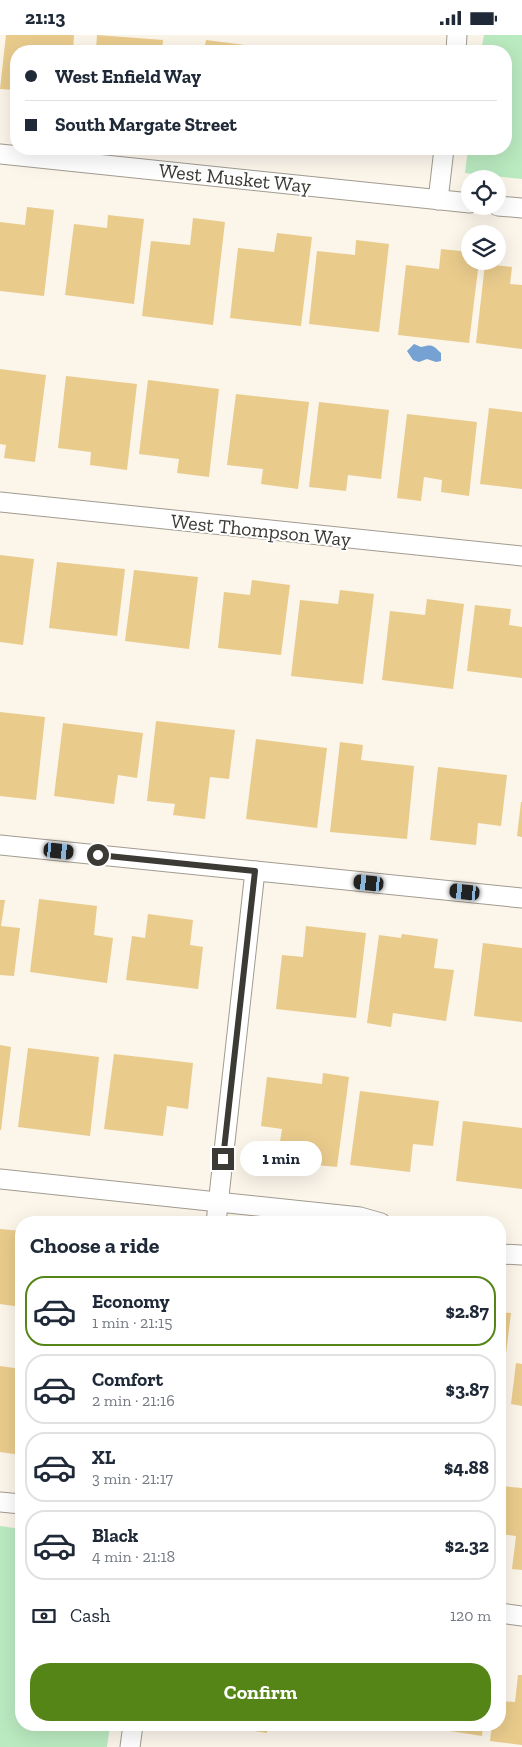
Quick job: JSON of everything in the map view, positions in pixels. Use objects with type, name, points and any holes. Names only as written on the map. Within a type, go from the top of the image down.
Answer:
[{"type":"street","name":"West Musket Way","points":[[19,155],[461,202]]},
{"type":"street","points":[[438,200],[443,155]]},
{"type":"street","points":[[506,207],[522,209]]},
{"type":"street","name":"West Thompson Way","points":[[0,503],[522,557]]},
{"type":"street","points":[[0,845],[522,898]]},
{"type":"street","points":[[217,1216],[255,871]]},
{"type":"street","points":[[0,1179],[351,1216]]},
{"type":"street","points":[[506,1254],[522,1255]]},
{"type":"street","points":[[0,1502],[15,1503]]},
{"type":"street","points":[[506,1614],[522,1616]]},
{"type":"street","points":[[130,1747],[132,1731]]},
{"type":"green space","points":[[484,35],[522,35],[522,179],[506,177],[506,170],[465,170],[467,155],[512,155],[512,45],[482,45]]},
{"type":"green space","points":[[0,1526],[15,1528],[15,1731],[109,1731],[107,1747],[0,1747]]},
{"type":"water","points":[[414,344],[421,347],[430,345],[434,347],[441,353],[441,361],[436,362],[427,359],[419,362],[413,360],[407,351]]},
{"type":"building","points":[[6,35],[74,35],[73,45],[10,45],[10,90],[0,89]]},
{"type":"building","points":[[97,35],[163,40],[163,45],[96,45]]},
{"type":"building","points":[[206,40],[245,45],[205,45]]},
{"type":"building","points":[[27,207],[54,210],[44,296],[0,291],[0,222],[25,225]]},
{"type":"building","points":[[108,215],[144,219],[134,304],[65,295],[74,224],[107,228]]},
{"type":"building","points":[[193,218],[225,222],[213,325],[142,316],[151,241],[190,245]]},
{"type":"building","points":[[277,233],[312,237],[301,326],[230,318],[238,248],[274,252]]},
{"type":"building","points":[[356,240],[389,244],[379,332],[309,324],[317,251],[355,255]]},
{"type":"building","points":[[441,249],[461,251],[461,270],[478,270],[469,343],[398,335],[406,265],[439,269]]},
{"type":"building","points":[[506,266],[512,267],[510,284],[522,285],[522,349],[476,343],[484,270],[506,270]]},
{"type":"building","points":[[0,369],[46,375],[35,462],[4,458],[6,445],[0,444]]},
{"type":"building","points":[[66,376],[137,384],[127,470],[90,465],[91,452],[58,448]]},
{"type":"building","points":[[148,380],[219,389],[209,477],[177,473],[179,459],[139,454]]},
{"type":"building","points":[[236,394],[309,402],[298,489],[261,484],[263,469],[227,465]]},
{"type":"building","points":[[319,402],[389,410],[381,479],[348,475],[346,491],[309,487]]},
{"type":"building","points":[[489,408],[522,412],[522,489],[480,484]]},
{"type":"building","points":[[407,414],[477,422],[469,496],[441,492],[442,480],[424,477],[421,501],[397,498]]},
{"type":"building","points":[[0,555],[34,559],[23,645],[0,642]]},
{"type":"building","points":[[57,562],[125,569],[117,636],[49,628]]},
{"type":"building","points":[[134,570],[198,577],[189,649],[125,641]]},
{"type":"building","points":[[252,580],[290,585],[281,655],[218,648],[224,592],[250,595]]},
{"type":"building","points":[[340,590],[374,594],[363,684],[291,676],[300,600],[338,604]]},
{"type":"building","points":[[427,599],[464,604],[453,689],[382,680],[390,611],[425,615]]},
{"type":"building","points":[[475,605],[511,609],[509,625],[522,627],[522,678],[467,671]]},
{"type":"building","points":[[0,712],[45,717],[36,800],[0,796]]},
{"type":"building","points":[[156,721],[235,730],[229,779],[210,777],[205,819],[173,815],[175,804],[147,801]]},
{"type":"building","points":[[63,723],[143,733],[137,778],[118,775],[114,804],[54,796]]},
{"type":"building","points":[[256,739],[327,748],[317,828],[246,819]]},
{"type":"building","points":[[340,742],[363,745],[361,760],[414,766],[407,839],[330,832]]},
{"type":"building","points":[[438,767],[507,775],[501,826],[478,823],[476,845],[430,840]]},
{"type":"building","points":[[522,802],[522,837],[517,836]]},
{"type":"building","points":[[39,899],[97,906],[94,935],[113,938],[107,983],[30,972]]},
{"type":"building","points":[[0,900],[5,900],[1,926],[20,928],[14,976],[0,975]]},
{"type":"building","points":[[148,914],[193,920],[190,945],[203,947],[198,989],[126,980],[132,936],[145,938]]},
{"type":"building","points":[[306,926],[366,933],[356,1018],[276,1009],[282,955],[303,957]]},
{"type":"building","points":[[402,934],[438,939],[434,968],[454,970],[446,1021],[393,1013],[391,1027],[367,1023],[379,935],[401,938]]},
{"type":"building","points":[[483,943],[522,948],[522,1022],[474,1016]]},
{"type":"building","points":[[0,1045],[11,1047],[1,1130],[0,1130]]},
{"type":"building","points":[[28,1048],[99,1057],[90,1136],[18,1127]]},
{"type":"building","points":[[114,1054],[193,1063],[188,1109],[167,1106],[163,1136],[104,1129]]},
{"type":"building","points":[[323,1073],[349,1077],[337,1167],[277,1161],[282,1129],[261,1126],[267,1077],[322,1084]]},
{"type":"building","points":[[360,1091],[439,1101],[433,1146],[413,1144],[410,1172],[350,1165]]},
{"type":"building","points":[[463,1121],[522,1128],[522,1189],[456,1181]]},
{"type":"building","points":[[0,1229],[15,1230],[15,1306],[0,1304]]},
{"type":"building","points":[[506,1313],[511,1313],[506,1354]]},
{"type":"building","points":[[516,1363],[522,1364],[522,1406],[511,1404]]},
{"type":"building","points":[[0,1366],[15,1368],[15,1454],[0,1452]]},
{"type":"building","points":[[506,1486],[522,1488],[522,1570],[512,1569],[516,1536],[506,1535]]},
{"type":"building","points":[[518,1675],[522,1675],[522,1745],[490,1741],[491,1731],[506,1731],[506,1701],[515,1702]]},
{"type":"building","points":[[450,1731],[482,1731],[482,1736]]},
{"type":"route","points":[[98,855],[255,871],[223,1159]]}]
